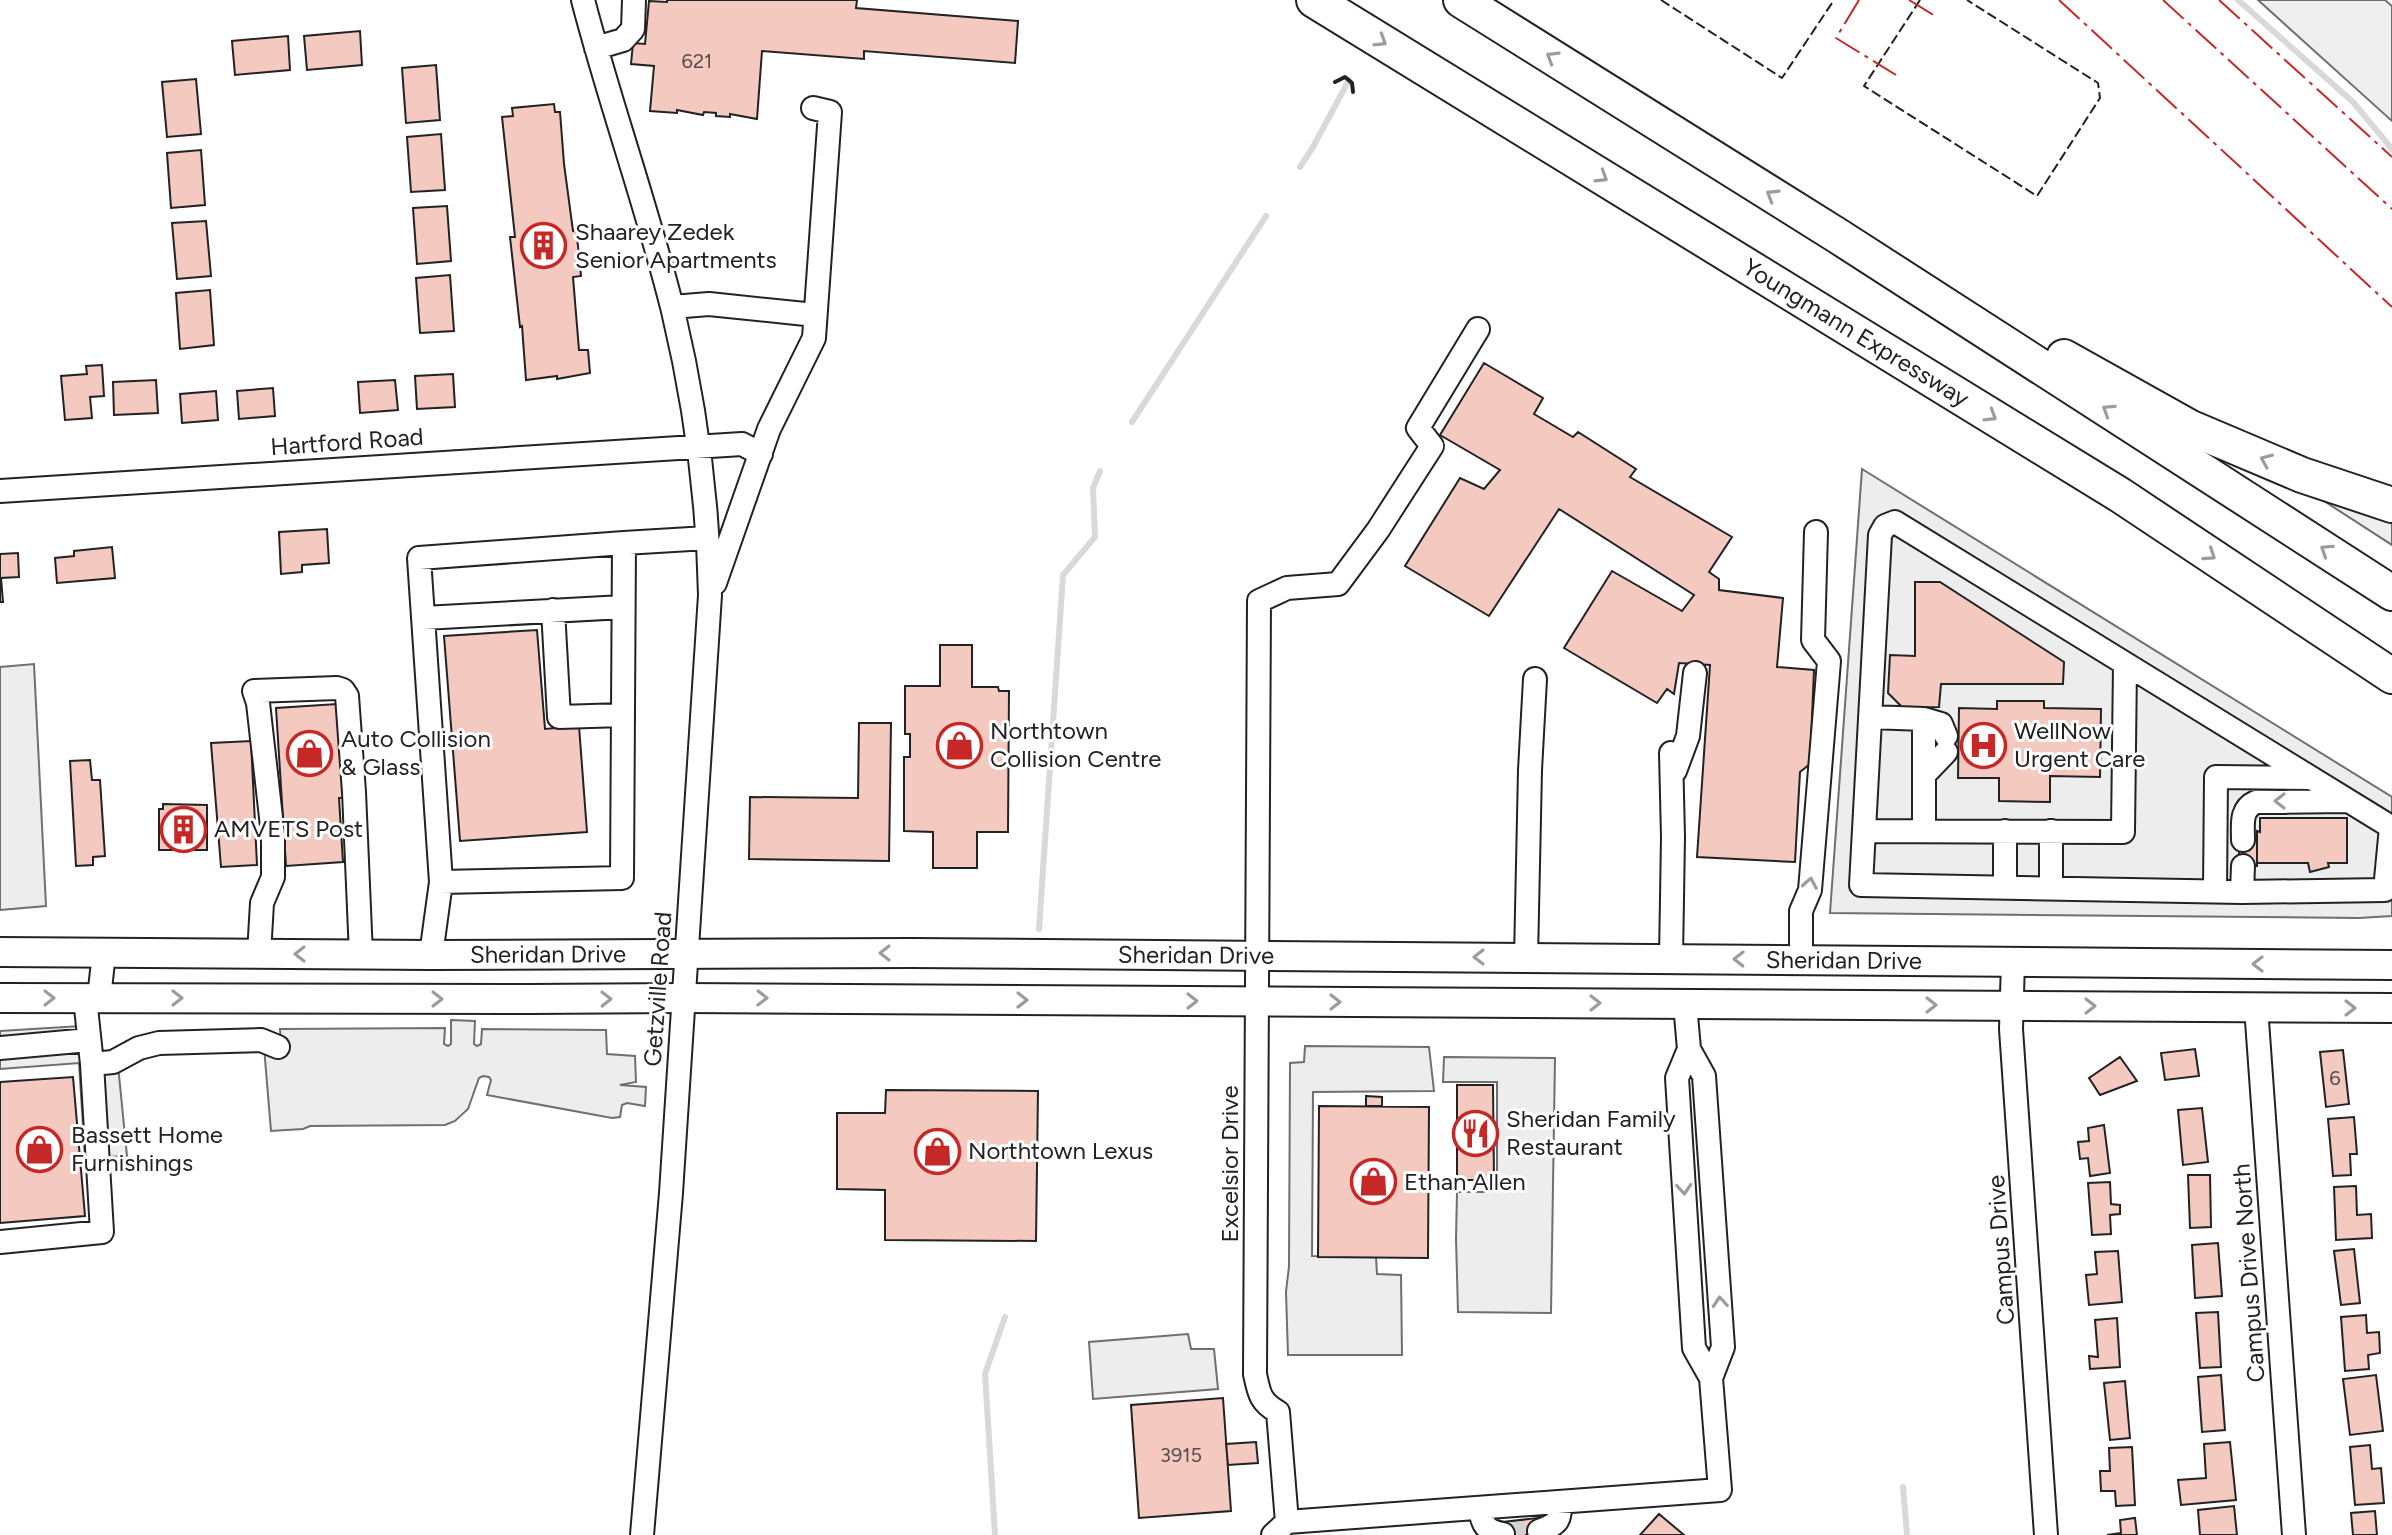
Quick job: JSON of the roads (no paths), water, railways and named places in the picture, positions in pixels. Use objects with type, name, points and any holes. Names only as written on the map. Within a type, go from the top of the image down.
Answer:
[{"type":"highway","name":"Youngmann Expressway","points":[[1314,0],[2120,495],[2392,676]]},
{"type":"highway","points":[[1461,0],[1838,236],[2392,593]]},
{"type":"highway","points":[[1838,236],[2191,428],[2302,475],[2392,505]]},
{"type":"main road","name":"Sheridan Drive","points":[[0,952],[1257,955],[2392,965]]},
{"type":"main road","name":"Sheridan Drive","points":[[0,998],[684,998],[2392,1008]]},
{"type":"street","name":"Getzville Road","points":[[583,0],[679,337],[697,447],[710,595],[671,1193],[642,1535]]},
{"type":"street","points":[[596,48],[623,40],[633,29],[634,0]]},
{"type":"street","points":[[710,595],[769,429],[814,338],[830,112],[813,108]]},
{"type":"street","points":[[672,307],[709,304],[815,315]]},
{"type":"street","name":"Excelsior Drive","points":[[1280,1529],[1278,1412],[1266,1405],[1255,1374],[1259,601],[1287,588],[1338,584],[1378,530],[1432,446],[1418,428],[1478,329]]},
{"type":"street","name":"Hartford Road","points":[[0,491],[742,444],[761,454]]},
{"type":"street","points":[[1895,522],[2125,664],[2391,827],[2385,890],[2242,892],[1861,885],[1880,535],[1885,526],[1895,522]]},
{"type":"street","points":[[1801,959],[1801,911],[1810,890],[1829,661],[1813,640],[1816,532]]},
{"type":"street","points":[[431,955],[441,882],[419,558],[707,538]]},
{"type":"street","points":[[441,882],[622,878],[624,543]]},
{"type":"street","points":[[424,618],[623,607]]},
{"type":"street","points":[[553,610],[559,717],[623,715]]},
{"type":"street","points":[[1864,831],[2123,832],[2125,664]]},
{"type":"street","points":[[1672,780],[1688,736],[1695,673]]},
{"type":"street","points":[[1526,958],[1535,679]]},
{"type":"street","points":[[259,954],[262,903],[273,877],[273,835],[254,691],[337,688],[347,696],[361,955]]},
{"type":"street","points":[[1870,717],[1924,719],[1941,724],[1946,744],[1924,775]]},
{"type":"street","points":[[1924,719],[1924,831]]},
{"type":"street","points":[[1671,753],[1671,958]]},
{"type":"street","points":[[2215,891],[2216,777],[2312,779]]},
{"type":"street","points":[[2243,840],[2244,814],[2247,807],[2256,802],[2349,801]]},
{"type":"street","points":[[2005,831],[2005,887]]},
{"type":"street","points":[[2051,831],[2051,888]]},
{"type":"street","points":[[2242,892],[2243,866]]},
{"type":"street","points":[[0,1242],[102,1232],[89,1040],[92,998],[104,953]]},
{"type":"street","name":"Campus Drive","points":[[2013,961],[2011,1029],[2046,1535]]},
{"type":"street","points":[[1280,1529],[1480,1508],[1720,1490],[1711,1378],[1723,1347],[1704,1076],[1689,1049],[1685,1004]]},
{"type":"street","name":"Campus Drive North","points":[[2256,1007],[2294,1535]]},
{"type":"street","points":[[0,1048],[89,1040]]},
{"type":"street","points":[[92,1064],[113,1062],[139,1048],[159,1043],[261,1040],[278,1047]]},
{"type":"street","points":[[1539,1531],[1557,1522],[1561,1514],[1560,1502]]},
{"type":"street","points":[[1480,1508],[1481,1522],[1486,1529],[1503,1534]]},
{"type":"waterway","points":[[2238,0],[2353,102],[2392,149]]},
{"type":"waterway","points":[[1300,167],[1349,80]]},
{"type":"waterway","points":[[1132,422],[1266,216]]},
{"type":"waterway","points":[[1039,929],[1063,575],[1095,537],[1093,488],[1100,471]]},
{"type":"waterway","points":[[995,1535],[985,1374],[1005,1317]]},
{"type":"waterway","points":[[1903,1487],[1907,1535]]},
{"type":"tunnel","points":[[1503,1534],[1539,1531]]},
{"type":"place","name":"Shaarey Zedek Senior Apartments","points":[[544,246]]},
{"type":"place","name":"Northtown Collision Centre","points":[[959,745]]},
{"type":"place","name":"WellNow Urgent Care","points":[[1983,745]]},
{"type":"place","name":"Auto Collision & Glass","points":[[310,753]]},
{"type":"place","name":"AMVETS Post","points":[[183,829]]},
{"type":"place","name":"Sheridan Family Restaurant","points":[[1475,1133]]},
{"type":"place","name":"Bassett Home Furnishings","points":[[40,1149]]},
{"type":"place","name":"Northtown Lexus","points":[[937,1151]]},
{"type":"place","name":"Ethan Allen","points":[[1373,1182]]}]
